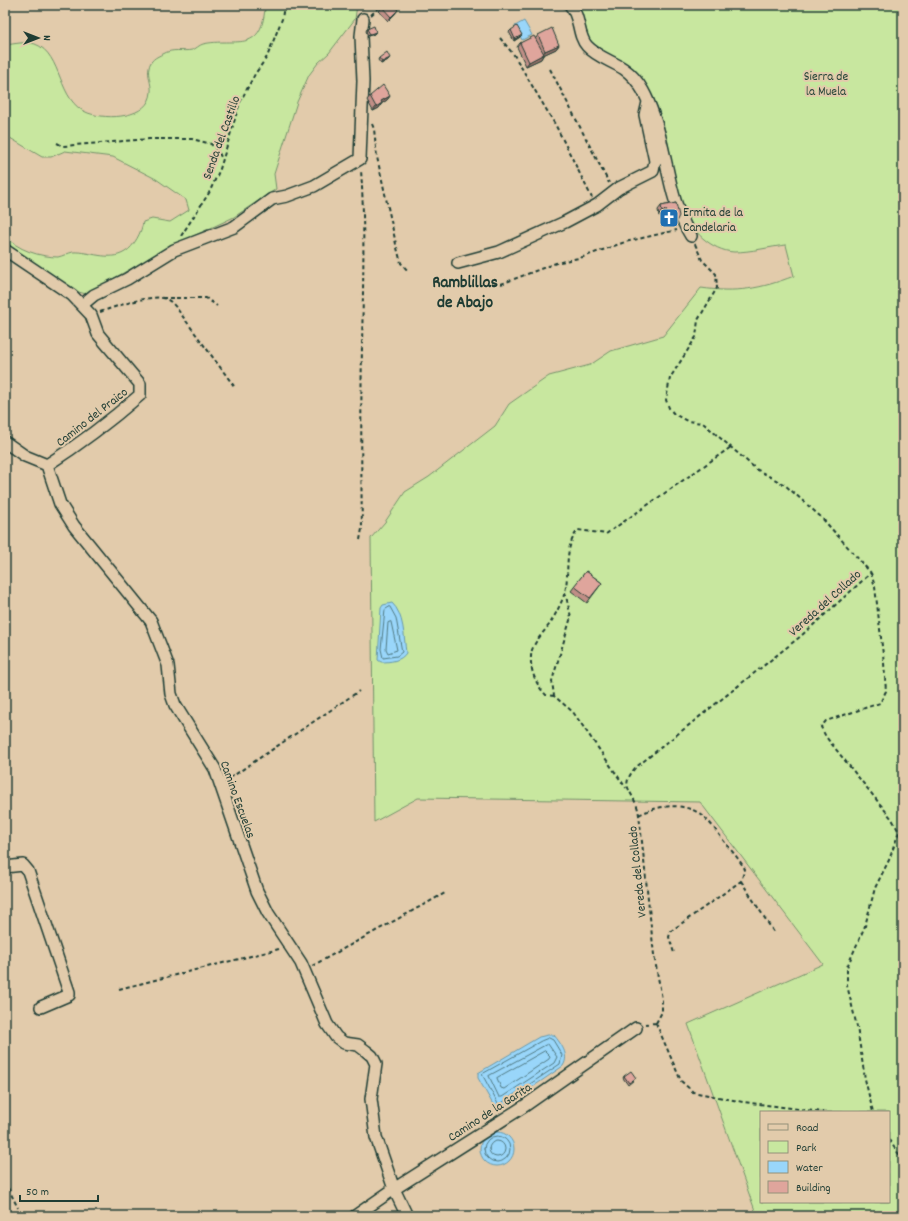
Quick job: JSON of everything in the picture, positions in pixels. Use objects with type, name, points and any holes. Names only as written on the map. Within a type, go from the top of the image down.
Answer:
[{"type":"street","points":[[570,5],[578,20],[583,41],[589,48],[624,69],[637,81],[648,102],[664,150],[678,211],[688,231]]},
{"type":"street","points":[[82,305],[94,295],[127,280],[174,250],[195,240],[234,227],[272,199],[287,196],[314,186],[360,159],[363,81],[360,36],[363,19]]},
{"type":"street","points":[[458,263],[499,252],[597,205],[613,191],[653,171],[655,161],[645,115],[648,102]]},
{"type":"street","name":"Camino del Praico","points":[[5,250],[72,295],[92,315],[98,334],[140,384],[140,395],[84,442],[47,465]]},
{"type":"street","points":[[5,442],[25,456],[47,465]]},
{"type":"street","name":"Camino Escuelas","points":[[47,465],[60,504],[74,526],[152,620],[168,665],[171,694],[175,705],[215,769],[257,890],[268,913],[288,942],[304,971],[327,1024],[336,1037],[344,1043],[358,1045],[372,1056],[376,1064],[371,1089],[372,1114],[376,1137],[394,1188],[407,1216]]},
{"type":"street","points":[[5,867],[23,865],[28,871],[69,992],[69,995],[65,998],[41,1007]]},
{"type":"street","name":"Camino de la Garita","points":[[355,1216],[394,1188],[523,1107],[636,1028]]},
{"type":"path","name":"Senda del Castillo","points":[[174,250],[209,193],[222,160],[240,102],[272,46],[282,19],[284,5]]},
{"type":"path","points":[[363,19],[382,5]]},
{"type":"path","points":[[500,38],[514,55],[549,115],[584,185],[597,205]]},
{"type":"path","points":[[550,69],[613,191]]},
{"type":"path","points":[[361,128],[366,123],[372,124],[374,129],[376,158],[393,230],[401,262],[408,271]]},
{"type":"path","points":[[56,143],[63,146],[149,139],[201,140],[211,144],[218,151],[222,160]]},
{"type":"path","points":[[360,159],[363,277],[362,422],[360,447],[362,529],[360,540]]},
{"type":"path","points":[[501,284],[556,263],[583,258],[625,242],[688,231]]},
{"type":"path","name":"Vereda del Collado","points":[[688,231],[702,260],[716,274],[717,288],[698,320],[696,337],[670,378],[666,400],[674,414],[687,421],[703,423],[756,469],[785,485],[821,517],[871,573],[801,636],[635,768],[627,780],[627,789],[637,805],[639,815],[654,955],[662,999],[662,1012],[656,1023],[681,1081],[693,1092],[743,1102],[815,1111]]},
{"type":"path","points":[[161,298],[167,299],[178,310],[234,386]]},
{"type":"path","points":[[92,315],[113,307],[161,298],[206,298],[217,306]]},
{"type":"path","points":[[627,789],[573,712],[554,696],[546,695],[537,686],[531,666],[532,650],[540,635],[550,624],[565,592],[571,539],[578,530],[606,534],[731,447]]},
{"type":"path","points":[[871,573],[876,587],[880,618],[886,691],[880,703],[826,722],[821,727],[826,736],[892,819],[899,832],[889,860],[875,888],[865,926],[847,967],[847,984],[857,1027],[865,1080],[873,1111]]},
{"type":"path","points":[[554,696],[552,681],[572,617],[565,592]]},
{"type":"path","points":[[220,785],[360,691]]},
{"type":"path","points":[[639,815],[655,808],[674,806],[685,807],[697,812],[707,819],[745,869],[741,880],[670,931],[669,937],[674,953]]},
{"type":"path","points":[[741,880],[775,934]]},
{"type":"path","points":[[304,971],[445,893]]},
{"type":"path","points":[[119,989],[275,951],[288,942]]},
{"type":"path","points":[[890,1141],[903,1160]]},
{"type":"path","points":[[5,1182],[18,1208]]},
{"type":"green space","points":[[262,5],[357,5],[355,19],[329,53],[318,63],[309,75],[297,102],[274,174],[276,189],[234,217],[164,250],[86,294],[75,291],[5,243],[5,235],[22,249],[51,257],[58,257],[73,252],[106,256],[119,255],[128,250],[134,243],[143,222],[152,219],[170,222],[189,210],[186,200],[156,179],[113,157],[65,151],[51,157],[42,157],[5,135],[5,45],[31,43],[44,49],[51,57],[65,89],[78,107],[88,113],[116,117],[135,112],[143,108],[148,101],[151,92],[149,71],[150,65],[154,59],[167,52],[192,50],[203,44],[215,42],[236,42],[252,38],[258,32],[262,23],[265,8]]},
{"type":"green space","name":"Sierra de la Muela","points":[[577,5],[903,5],[903,1216],[757,1216],[688,1024],[823,964],[700,802],[418,798],[374,822],[371,538],[385,522],[405,492],[429,477],[495,426],[509,404],[549,376],[590,365],[611,351],[663,336],[701,288],[726,290],[748,289],[794,276],[786,245],[740,252],[726,251],[710,244],[696,232],[686,218],[683,210],[666,133],[656,103],[649,90],[629,69],[590,43],[582,14]]},
{"type":"water","points":[[524,21],[532,35],[522,40],[515,26]]},
{"type":"water","points":[[392,603],[401,619],[406,653],[401,658],[381,662],[378,660],[381,608],[383,605]]},
{"type":"water","points":[[554,1035],[564,1050],[566,1058],[563,1066],[502,1108],[495,1108],[478,1078],[478,1073],[539,1037]]},
{"type":"water","points":[[497,1132],[509,1137],[514,1149],[509,1161],[497,1166],[485,1161],[480,1149],[485,1137]]},
{"type":"building","points":[[384,5],[394,5],[398,10],[391,17],[382,7]]},
{"type":"building","points":[[374,26],[376,32],[370,34],[367,29]]},
{"type":"building","points":[[517,26],[522,35],[515,39],[511,30]]},
{"type":"building","points":[[552,28],[559,45],[545,51],[538,35]]},
{"type":"building","points":[[534,36],[544,54],[529,62],[520,43]]},
{"type":"building","points":[[387,52],[390,58],[382,62],[379,58]]},
{"type":"building","points":[[383,85],[390,96],[381,101],[382,103],[376,107],[370,96]]},
{"type":"building","points":[[676,203],[679,216],[676,222],[673,223],[669,220],[666,210],[662,211],[661,206]]},
{"type":"building","points":[[586,571],[602,583],[590,598],[574,586]]},
{"type":"building","points":[[631,1071],[636,1078],[629,1083],[624,1076]]},
{"type":"place","name":"Ermita de la Candelaria","points":[[669,218]]},
{"type":"district","name":"Ramblillas de Abajo","points":[[465,291]]}]
